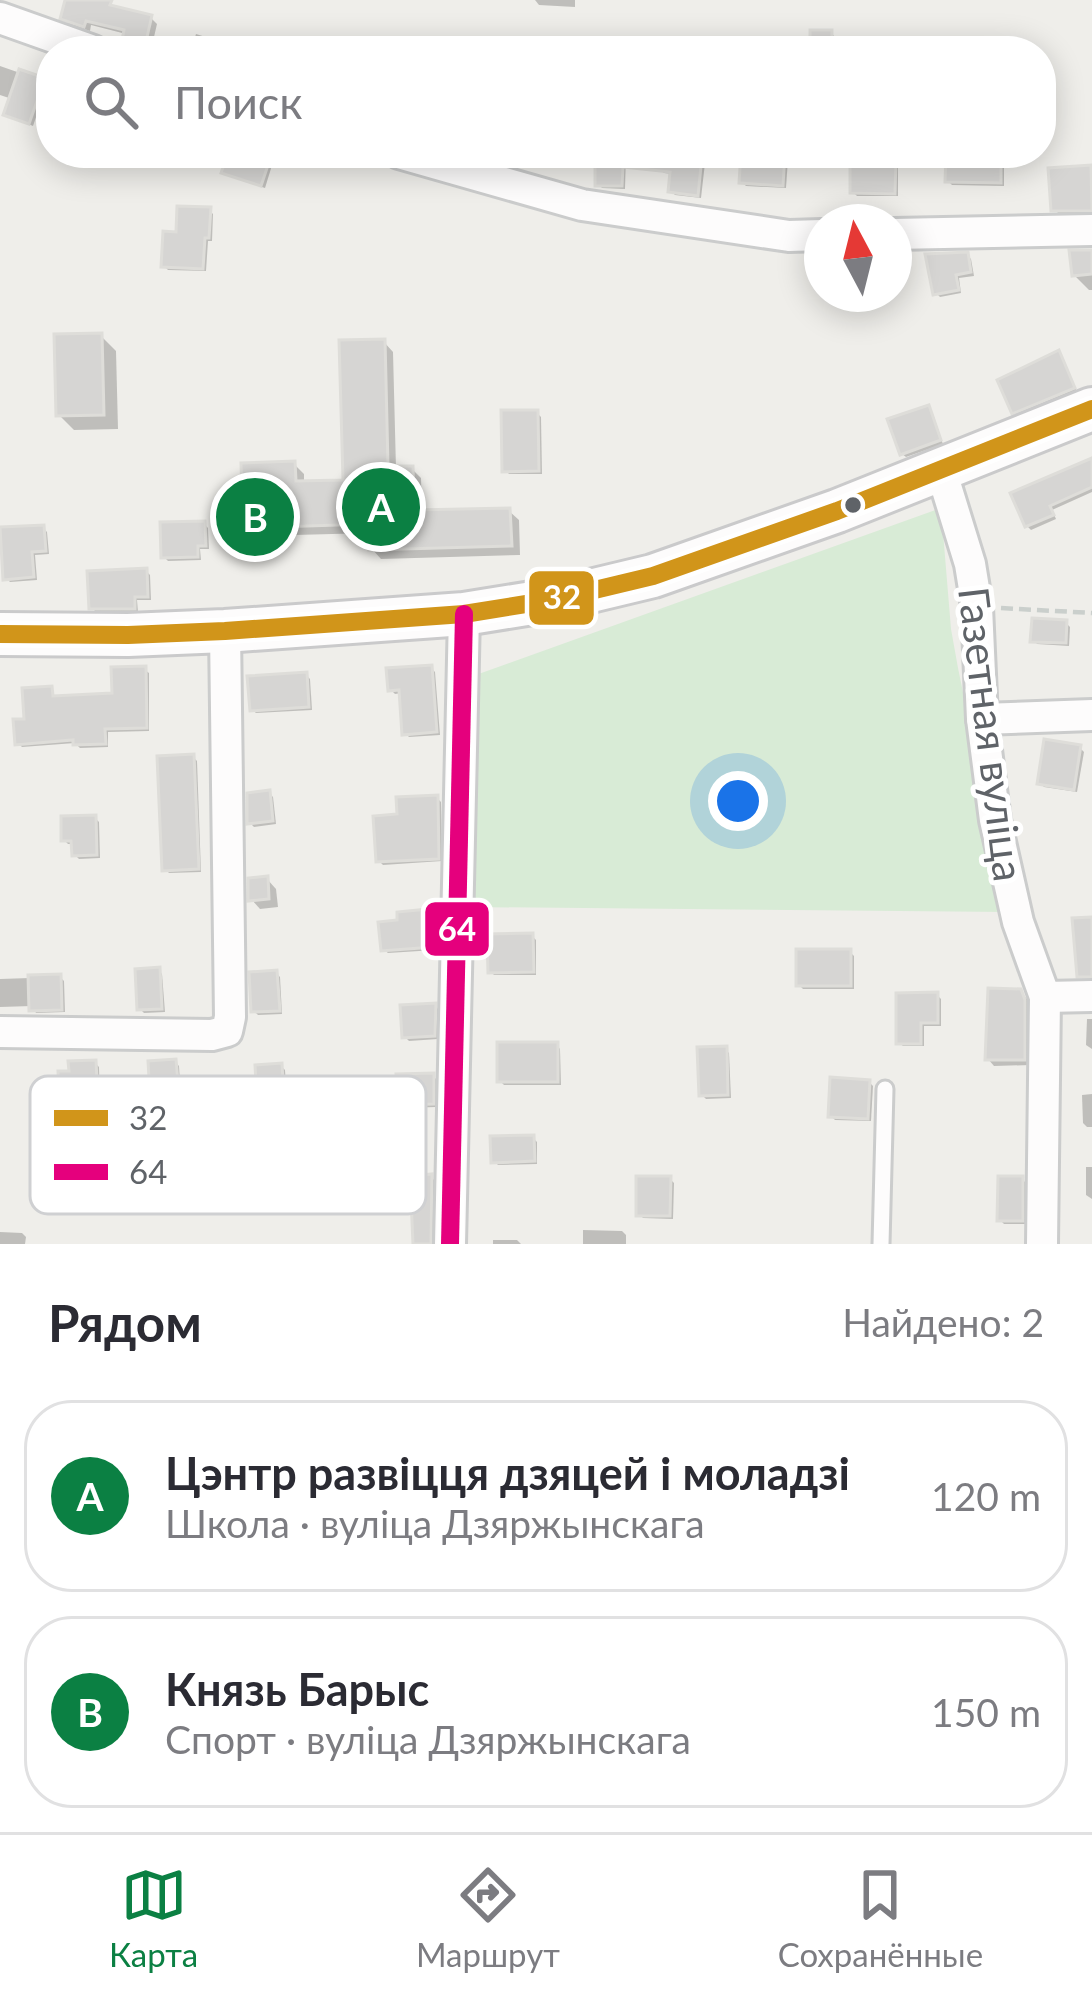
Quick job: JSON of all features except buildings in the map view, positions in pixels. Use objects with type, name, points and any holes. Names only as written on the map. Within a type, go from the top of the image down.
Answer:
[{"type":"street","points":[[0,17],[52,36]]},
{"type":"street","points":[[452,168],[582,205],[804,236]]},
{"type":"street","points":[[912,234],[1092,230]]},
{"type":"street","points":[[0,634],[225,631],[464,614],[557,599],[653,575],[837,511],[1092,409]]},
{"type":"street","name":"Газетная вуліца","points":[[941,470],[970,564],[977,607],[982,719],[995,820],[1018,922],[1045,997],[1042,1244]]},
{"type":"street","points":[[450,1244],[464,614]]},
{"type":"street","points":[[0,1032],[212,1035],[226,1031],[230,1017],[225,631]]},
{"type":"street","points":[[982,719],[1092,715]]},
{"type":"street","points":[[1045,997],[1092,996]]},
{"type":"lane","points":[[881,1244],[885,1089]]},
{"type":"path","points":[[977,607],[1092,613]]},
{"type":"green space","points":[[941,508],[951,629],[1008,912],[469,907],[473,676]]},
{"type":"transit line","name":"32","points":[[0,634],[225,631],[464,614],[557,599],[653,576],[837,511],[1092,409]]},
{"type":"transit line","name":"64","points":[[450,1244],[464,614]]},
{"type":"place","name":"Цэнтр развіцця дзяцей і моладзі","points":[[381,507]]},
{"type":"place","name":"Князь Барыс","points":[[255,517]]}]
